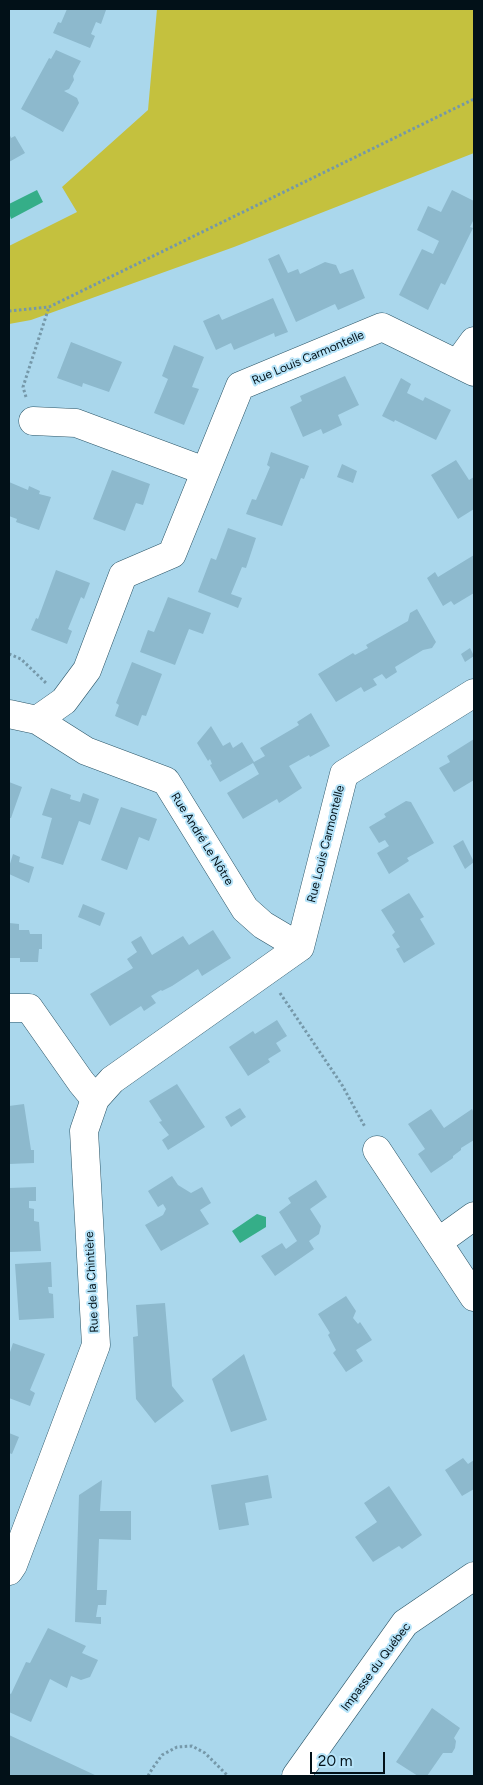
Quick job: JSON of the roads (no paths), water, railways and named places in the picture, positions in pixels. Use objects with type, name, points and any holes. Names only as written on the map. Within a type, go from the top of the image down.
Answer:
[{"type":"street","name":"Rue Louis Carmontelle","points":[[37,720],[64,701],[87,670],[124,575],[172,554],[240,386],[382,327],[466,368],[474,341]]},
{"type":"street","points":[[33,421],[76,422],[205,471]]},
{"type":"street","name":"Rue Louis Carmontelle","points":[[300,947],[344,774],[474,693]]},
{"type":"street","name":"Rue André Le Nôtre","points":[[9,714],[37,720],[86,751],[166,782],[245,909],[263,926],[300,947]]},
{"type":"street","name":"Rue de la Chintière","points":[[9,1571],[13,1565],[96,1345],[84,1131],[95,1100],[112,1080],[300,947]]},
{"type":"street","points":[[9,1008],[29,1008],[80,1082],[95,1100]]},
{"type":"street","points":[[377,1150],[474,1297]]},
{"type":"street","points":[[438,1242],[474,1216]]},
{"type":"street","name":"Impasse du Québec","points":[[296,1776],[405,1623],[474,1576]]}]
